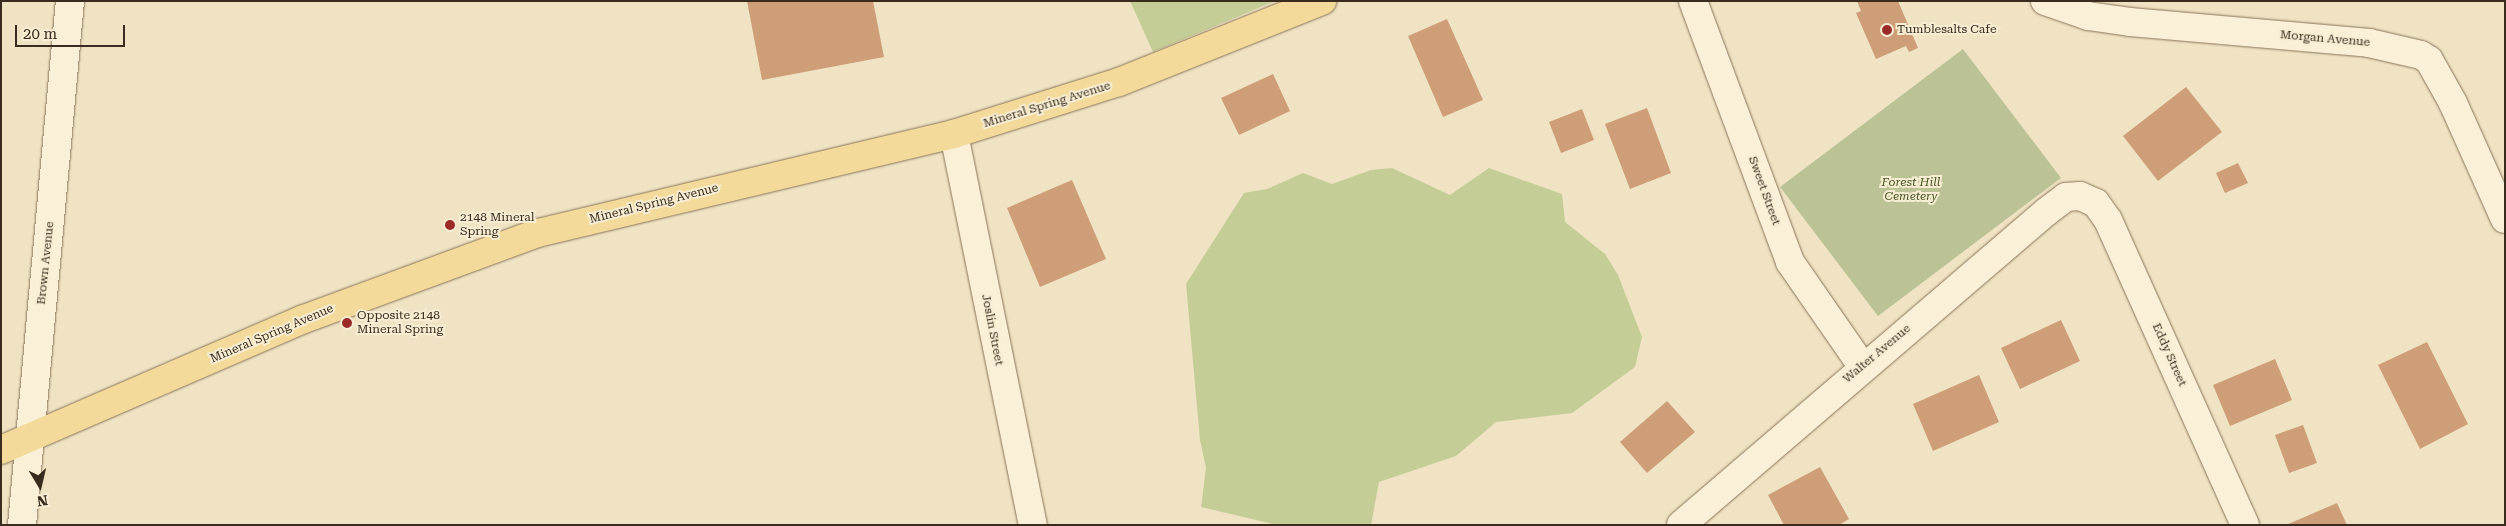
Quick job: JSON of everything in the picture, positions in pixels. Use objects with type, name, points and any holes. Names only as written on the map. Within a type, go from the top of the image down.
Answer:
[{"type":"main road","name":"Mineral Spring Avenue","points":[[1,450],[304,319],[538,233],[954,134],[1119,82],[1322,1]]},
{"type":"street","name":"Brown Avenue","points":[[22,525],[70,1]]},
{"type":"street","name":"Sweet Street","points":[[1693,1],[1790,262],[1862,366]]},
{"type":"street","name":"Morgan Avenue","points":[[2045,1],[2088,16],[2130,22],[2369,42],[2421,55],[2429,60],[2453,103],[2505,219]]},
{"type":"street","name":"Joslin Street","points":[[954,134],[1032,525]]},
{"type":"street","name":"Walter Avenue","points":[[1681,525],[1862,366],[2052,207],[2066,197],[2080,196]]},
{"type":"street","name":"Eddy Street","points":[[2080,196],[2096,203],[2108,220],[2245,525]]},
{"type":"green space","points":[[1130,1],[1275,1],[1153,52]]},
{"type":"green space","name":"Forest Hill Cemetery","points":[[1963,49],[2061,178],[1878,316],[1780,187]]},
{"type":"green space","points":[[1392,168],[1450,195],[1489,168],[1562,194],[1565,222],[1605,254],[1618,275],[1642,337],[1635,367],[1572,413],[1496,422],[1456,456],[1379,482],[1371,525],[1277,525],[1201,507],[1206,468],[1200,440],[1186,284],[1244,193],[1267,189],[1303,173],[1332,184],[1371,170]]},
{"type":"building","points":[[747,1],[873,1],[884,57],[762,80]]},
{"type":"building","name":"Tumblesalts Cafe","points":[[1857,1],[1898,1],[1918,48],[1909,52],[1906,46],[1876,59],[1856,13],[1861,11]]},
{"type":"building","points":[[1447,19],[1483,100],[1443,117],[1408,36]]},
{"type":"building","points":[[1273,74],[1290,111],[1239,135],[1221,98]]},
{"type":"building","points":[[2186,87],[2222,132],[2158,181],[2123,136]]},
{"type":"building","points":[[1647,108],[1671,173],[1630,189],[1605,124]]},
{"type":"building","points":[[1582,109],[1594,140],[1561,153],[1549,122]]},
{"type":"building","points":[[2238,163],[2248,183],[2225,193],[2216,173]]},
{"type":"building","points":[[1072,180],[1106,259],[1040,287],[1007,208]]},
{"type":"building","points":[[2061,320],[2080,361],[2020,389],[2001,348]]},
{"type":"building","points":[[2427,342],[2468,424],[2420,449],[2378,365]]},
{"type":"building","points":[[2275,359],[2292,400],[2230,426],[2213,385]]},
{"type":"building","points":[[1979,375],[1999,422],[1933,451],[1913,404]]},
{"type":"building","points":[[1667,401],[1695,432],[1647,473],[1620,442]]},
{"type":"building","points":[[2303,425],[2317,463],[2289,473],[2275,435]]},
{"type":"building","points":[[1820,467],[1849,519],[1839,525],[1784,525],[1768,495]]},
{"type":"building","points":[[2337,503],[2347,525],[2286,525]]},
{"type":"place","name":"Tumblesalts Cafe","points":[[1887,30]]},
{"type":"place","name":"2148 Mineral Spring","points":[[450,225]]},
{"type":"place","name":"Opposite 2148 Mineral Spring","points":[[347,323]]}]
